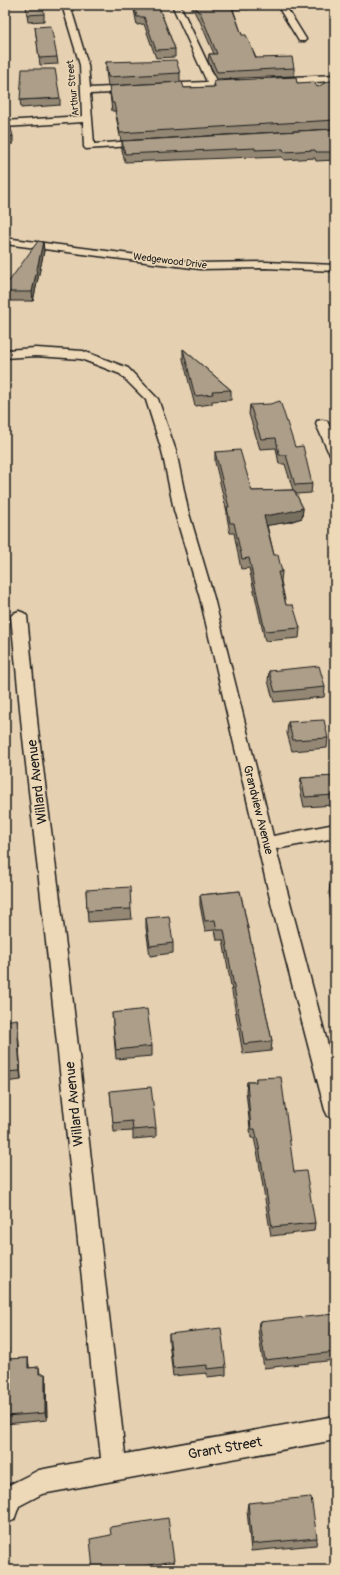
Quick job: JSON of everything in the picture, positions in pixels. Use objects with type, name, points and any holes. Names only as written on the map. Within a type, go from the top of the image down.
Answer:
[{"type":"street","name":"Arthur Street","points":[[66,5],[84,65],[89,147],[152,143]]},
{"type":"street","points":[[176,5],[214,84]]},
{"type":"street","points":[[281,5],[302,39]]},
{"type":"street","points":[[266,82],[335,78]]},
{"type":"street","points":[[85,91],[243,83]]},
{"type":"street","points":[[5,124],[87,119]]},
{"type":"street","name":"Wedgewood Drive","points":[[5,241],[200,266],[265,265],[335,268]]},
{"type":"street","name":"Grandview Avenue","points":[[5,354],[36,352],[83,355],[124,371],[152,399],[169,452],[181,510],[207,598],[281,907],[335,1110]]},
{"type":"street","points":[[322,424],[335,450]]},
{"type":"street","name":"Willard Avenue","points":[[19,616],[30,729],[61,985],[114,1468]]},
{"type":"street","points":[[266,844],[335,830]]},
{"type":"street","name":"Grant Street","points":[[114,1468],[335,1428]]},
{"type":"street","points":[[5,1511],[9,1498],[39,1482],[114,1468]]},
{"type":"building","points":[[26,5],[43,5],[44,14],[27,15]]},
{"type":"building","points":[[134,5],[158,5],[175,49],[156,50],[144,17],[137,17]]},
{"type":"building","points":[[194,5],[231,5],[242,35],[246,35],[256,58],[292,57],[294,68],[217,72],[209,54],[217,54],[200,12],[198,12]]},
{"type":"building","points":[[51,26],[57,57],[39,58],[35,27]]},
{"type":"building","points":[[176,60],[180,73],[108,77],[106,62]]},
{"type":"building","points":[[22,69],[55,69],[60,98],[20,100]]},
{"type":"building","points":[[296,77],[297,83],[314,82],[317,87],[329,81],[335,81],[335,120],[120,133],[109,86],[182,82],[184,88],[215,87],[214,81]]},
{"type":"building","points":[[5,101],[7,112],[5,112]]},
{"type":"building","points":[[5,120],[9,121],[13,136],[5,137]]},
{"type":"building","points":[[335,129],[335,152],[316,152],[315,150],[284,152],[283,149],[255,150],[255,148],[125,154],[122,141]]},
{"type":"building","points":[[38,241],[43,242],[32,292],[5,292],[5,287]]},
{"type":"building","points":[[183,349],[231,390],[212,391],[213,394],[195,396]]},
{"type":"building","points":[[280,401],[295,447],[303,446],[312,484],[295,485],[286,455],[279,455],[276,438],[261,439],[250,405],[270,404]]},
{"type":"building","points":[[240,450],[252,491],[294,490],[303,508],[264,516],[274,555],[278,555],[282,572],[278,572],[286,605],[293,605],[300,628],[265,631],[249,558],[242,559],[234,523],[230,523],[227,507],[229,507],[215,452]]},
{"type":"building","points":[[319,666],[325,687],[275,692],[269,671]]},
{"type":"building","points":[[324,720],[328,738],[293,740],[288,722]]},
{"type":"building","points":[[335,776],[335,795],[305,797],[301,778]]},
{"type":"building","points":[[330,884],[335,884],[335,904]]},
{"type":"building","points":[[130,887],[131,909],[87,911],[86,890]]},
{"type":"building","points":[[240,891],[272,1041],[244,1044],[224,930],[217,930],[215,920],[205,921],[200,895]]},
{"type":"building","points":[[169,916],[173,943],[150,946],[146,918]]},
{"type":"building","points":[[147,1009],[152,1046],[116,1050],[112,1013]]},
{"type":"building","points":[[17,1019],[20,1071],[5,1072],[5,1021]]},
{"type":"building","points":[[281,1077],[294,1172],[306,1171],[315,1223],[272,1227],[259,1147],[255,1129],[251,1129],[247,1082],[256,1082],[256,1078]]},
{"type":"building","points":[[151,1087],[156,1128],[133,1130],[132,1121],[113,1123],[110,1091]]},
{"type":"building","points":[[334,1314],[335,1352],[265,1360],[259,1322]]},
{"type":"building","points":[[221,1328],[226,1367],[207,1369],[207,1365],[173,1368],[169,1334]]},
{"type":"building","points":[[7,1341],[7,1359],[28,1358],[28,1368],[39,1367],[39,1374],[45,1374],[45,1413],[5,1416],[5,1342]]},
{"type":"building","points":[[311,1497],[317,1538],[252,1544],[248,1503]]},
{"type":"building","points":[[168,1518],[174,1561],[119,1570],[93,1570],[90,1539],[111,1535],[110,1527]]}]
